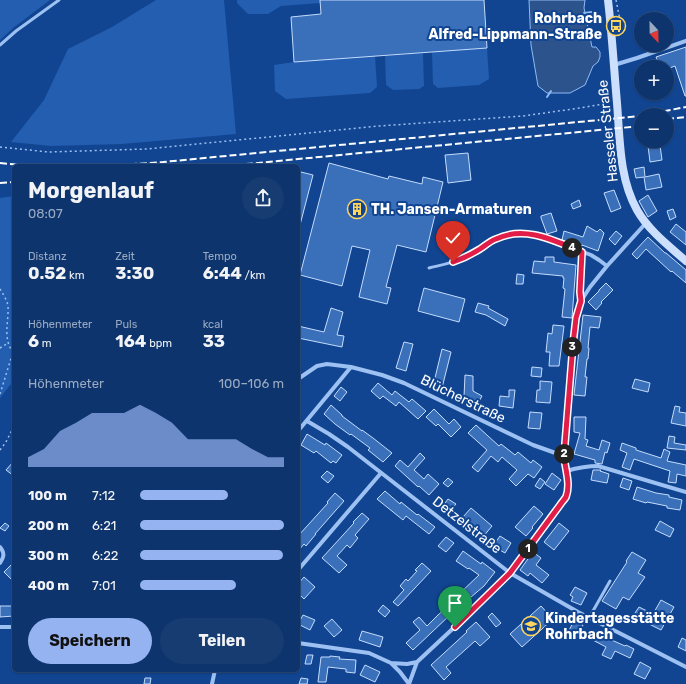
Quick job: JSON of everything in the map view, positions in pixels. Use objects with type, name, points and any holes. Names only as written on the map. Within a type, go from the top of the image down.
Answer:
[{"type":"street","name":"Hasseler Straße","points":[[608,0],[620,150],[627,188],[632,200],[646,223],[686,261]]},
{"type":"street","points":[[614,65],[686,42]]},
{"type":"street","points":[[409,684],[417,662],[510,573],[566,496],[568,481],[564,456],[576,318],[581,301],[590,287],[646,223]]},
{"type":"street","points":[[520,233],[544,237],[591,255],[607,266]]},
{"type":"street","name":"Blücherstraße","points":[[300,378],[317,366],[327,364],[351,367],[382,375],[404,383],[533,445],[564,456]]},
{"type":"street","points":[[300,429],[351,367]]},
{"type":"street","name":"Detzelstraße","points":[[307,421],[348,447],[510,573],[589,618],[686,667]]},
{"type":"street","points":[[566,471],[580,467],[598,466],[686,492]]},
{"type":"street","points":[[300,568],[381,473]]},
{"type":"street","points":[[0,547],[4,556],[0,563]]},
{"type":"street","points":[[0,627],[12,627]]},
{"type":"street","points":[[300,643],[369,653],[391,663],[409,684]]},
{"type":"street","points":[[391,663],[407,664],[417,662]]},
{"type":"street","points":[[212,684],[215,672]]},
{"type":"lane","points":[[0,45],[16,31],[59,0]]},
{"type":"lane","points":[[429,268],[466,257],[495,239],[514,233],[520,233]]},
{"type":"lane","points":[[581,301],[582,252]]},
{"type":"lane","points":[[589,618],[610,581]]},
{"type":"path","points":[[616,0],[621,25],[619,36]]},
{"type":"path","points":[[0,147],[48,152],[147,149],[379,126],[523,116],[617,101]]},
{"type":"path","points":[[0,289],[5,296],[8,305],[6,330],[9,346],[12,350]]},
{"type":"path","points":[[0,348],[8,342]]},
{"type":"path","points":[[0,394],[12,358]]},
{"type":"path","points":[[0,450],[12,430]]},
{"type":"shaded area","points":[[0,0],[50,0],[13,28],[0,40]]},
{"type":"shaded area","points":[[156,0],[224,0],[236,134],[122,144],[51,146],[11,142],[44,100],[68,49],[112,27]]},
{"type":"shaded area","points":[[237,0],[320,0],[320,3],[281,6],[268,14],[248,14],[237,3]]},
{"type":"shaded area","points":[[529,0],[585,0],[584,8],[592,47],[596,47],[600,52],[600,57],[598,62],[593,66],[585,85],[570,93],[547,93],[538,86],[531,45]]},
{"type":"shaded area","points":[[487,48],[489,79],[479,85],[438,88],[433,84],[432,52]]},
{"type":"shaded area","points":[[423,53],[424,86],[419,89],[393,90],[386,85],[385,56]]},
{"type":"shaded area","points":[[375,56],[377,87],[370,93],[286,99],[275,91],[274,65],[294,62]]},
{"type":"shaded area","points":[[12,196],[12,383],[0,398],[0,198]]},
{"type":"building","points":[[320,0],[484,0],[487,48],[294,62],[291,17],[321,14]]},
{"type":"building","points":[[686,47],[686,96],[674,66],[674,60],[657,60],[656,57]]},
{"type":"building","points":[[648,148],[660,148],[662,160],[650,162]]},
{"type":"building","points":[[468,153],[471,180],[448,183],[445,155]]},
{"type":"building","points":[[329,163],[388,179],[389,176],[422,184],[423,177],[443,182],[426,252],[397,245],[386,287],[391,288],[387,304],[359,297],[370,250],[352,246],[342,286],[300,275]]},
{"type":"building","points":[[644,167],[645,177],[659,174],[662,187],[646,190],[644,177],[636,178],[634,169]]},
{"type":"building","points":[[301,172],[313,175],[300,225]]},
{"type":"building","points":[[614,190],[621,208],[611,212],[604,193]]},
{"type":"building","points":[[648,195],[657,211],[648,217],[639,201]]},
{"type":"building","points":[[579,200],[581,206],[573,209],[571,204]]},
{"type":"building","points":[[673,209],[676,217],[670,220],[667,211]]},
{"type":"building","points":[[551,213],[557,231],[547,234],[541,216]]},
{"type":"building","points":[[676,224],[686,232],[686,245],[670,232]]},
{"type":"building","points":[[587,226],[597,232],[600,229],[604,233],[598,251],[562,240],[564,231],[583,237]]},
{"type":"building","points":[[616,231],[622,236],[615,245],[609,239]]},
{"type":"building","points":[[648,237],[686,270],[686,283],[672,271],[671,272],[646,249],[637,259],[632,254]]},
{"type":"building","points":[[545,257],[554,257],[554,262],[576,265],[572,318],[562,317],[565,289],[563,288],[563,276],[532,273],[534,261],[545,262]]},
{"type":"building","points":[[517,274],[524,275],[523,284],[516,284]]},
{"type":"building","points":[[606,283],[613,290],[601,302],[602,303],[596,310],[588,302]]},
{"type":"building","points":[[424,288],[465,299],[459,322],[418,311]]},
{"type":"building","points":[[478,303],[489,306],[488,308],[508,319],[505,326],[486,315],[475,312]]},
{"type":"building","points":[[331,308],[343,312],[337,335],[344,336],[342,347],[300,338],[300,326],[324,332]]},
{"type":"building","points":[[583,315],[601,317],[599,328],[590,327],[585,377],[587,377],[585,396],[574,395]]},
{"type":"building","points":[[553,325],[564,326],[559,366],[549,366],[550,352],[546,352],[548,333],[552,334]]},
{"type":"building","points":[[404,342],[413,344],[406,371],[396,368]]},
{"type":"building","points":[[442,349],[451,352],[442,388],[433,386]]},
{"type":"building","points":[[532,367],[542,368],[541,377],[531,376]]},
{"type":"building","points":[[465,375],[473,376],[473,391],[482,396],[477,405],[468,401],[469,399],[464,397]]},
{"type":"building","points":[[635,379],[650,383],[648,392],[632,388]]},
{"type":"building","points":[[540,381],[552,382],[550,403],[536,402],[537,390],[540,390]]},
{"type":"building","points":[[378,383],[392,395],[395,391],[409,402],[412,399],[426,411],[418,419],[399,402],[396,406],[383,396],[380,399],[371,391]]},
{"type":"building","points":[[341,387],[347,392],[340,401],[334,396]]},
{"type":"building","points":[[509,390],[515,390],[513,408],[499,406],[500,396],[509,397]]},
{"type":"building","points":[[331,405],[342,416],[392,453],[383,462],[368,450],[370,448],[335,424],[324,414]]},
{"type":"building","points":[[675,406],[680,407],[679,412],[686,413],[686,426],[671,423]]},
{"type":"building","points":[[434,409],[449,424],[454,419],[461,427],[451,437],[438,424],[436,426],[426,417]]},
{"type":"building","points":[[530,412],[542,413],[540,429],[528,428]]},
{"type":"building","points":[[574,417],[586,417],[585,439],[588,440],[586,446],[599,450],[602,440],[610,443],[607,453],[605,452],[602,464],[595,463],[595,460],[574,454],[580,433],[574,432]]},
{"type":"building","points":[[476,425],[499,446],[501,444],[515,455],[518,452],[531,463],[533,460],[542,467],[534,478],[528,474],[516,486],[509,479],[517,470],[502,457],[498,462],[491,456],[478,472],[472,467],[487,450],[468,433]]},
{"type":"building","points":[[307,434],[325,445],[326,443],[342,455],[336,463],[333,461],[331,463],[316,451],[314,453],[301,445]]},
{"type":"building","points":[[669,436],[675,437],[674,443],[686,445],[686,450],[667,448]]},
{"type":"building","points":[[622,443],[636,448],[636,450],[661,458],[664,449],[670,452],[667,461],[686,465],[686,476],[677,474],[676,483],[668,482],[670,471],[634,459],[630,470],[622,467],[627,453],[620,450]]},
{"type":"building","points":[[420,453],[425,458],[414,470],[424,479],[428,474],[439,484],[429,495],[395,466],[400,460],[408,467]]},
{"type":"building","points":[[12,463],[12,474],[6,470]]},
{"type":"building","points":[[593,470],[601,470],[600,471],[609,474],[607,483],[591,480]]},
{"type":"building","points":[[327,471],[334,476],[328,483],[321,477]]},
{"type":"building","points":[[552,473],[561,480],[554,490],[545,484]]},
{"type":"building","points":[[448,478],[453,482],[448,487],[443,483]]},
{"type":"building","points":[[540,478],[545,482],[540,489],[535,486]]},
{"type":"building","points":[[623,478],[632,481],[629,490],[620,487]]},
{"type":"building","points":[[637,487],[682,500],[680,510],[633,499]]},
{"type":"building","points":[[385,491],[400,504],[401,502],[435,527],[429,534],[406,516],[403,520],[377,499]]},
{"type":"building","points":[[335,493],[344,501],[306,546],[304,544],[300,549],[300,534],[328,503],[327,502]]},
{"type":"building","points":[[448,499],[456,504],[450,511],[443,506]]},
{"type":"building","points":[[534,506],[543,514],[526,536],[515,527]]},
{"type":"building","points":[[471,508],[492,526],[483,537],[463,517]]},
{"type":"building","points":[[362,513],[369,519],[355,535],[358,538],[350,548],[347,545],[337,556],[347,565],[339,573],[322,558]]},
{"type":"building","points":[[660,521],[674,529],[670,537],[655,530]]},
{"type":"building","points":[[5,523],[9,526],[5,531],[0,528]]},
{"type":"building","points":[[559,523],[569,531],[554,550],[544,542]]},
{"type":"building","points":[[500,536],[511,543],[505,553],[493,546]]},
{"type":"building","points":[[446,537],[454,543],[446,552],[438,546]]},
{"type":"building","points":[[463,551],[481,564],[482,562],[495,572],[484,586],[450,615],[413,650],[406,643],[420,630],[413,622],[419,617],[427,626],[479,575],[456,561]]},
{"type":"building","points":[[533,552],[541,558],[536,565],[549,575],[542,583],[530,573],[528,576],[520,570]]},
{"type":"building","points":[[632,552],[646,560],[638,573],[645,577],[629,600],[623,597],[616,609],[602,601]]},
{"type":"building","points":[[422,563],[431,571],[398,606],[393,602],[404,590],[400,586],[406,579],[408,581],[417,571],[415,570]]},
{"type":"building","points":[[12,564],[12,580],[4,572]]},
{"type":"building","points":[[304,577],[315,587],[304,599],[300,595],[300,582]]},
{"type":"building","points":[[575,587],[587,593],[581,605],[571,601],[573,597],[570,595]]},
{"type":"building","points":[[661,600],[674,607],[661,630],[633,616],[639,607],[653,614]]},
{"type":"building","points":[[383,605],[390,611],[385,617],[378,611]]},
{"type":"building","points":[[0,606],[12,606],[12,616],[0,617]]},
{"type":"building","name":"Kindertagesstätte Rohrbach","points":[[541,606],[553,619],[522,647],[510,634]]},
{"type":"building","points":[[492,613],[501,623],[496,627],[488,617]]},
{"type":"building","points":[[303,615],[315,620],[310,630],[300,625],[300,620]]},
{"type":"building","points":[[332,619],[342,630],[334,637],[324,626]]},
{"type":"building","points":[[574,621],[583,625],[578,637],[568,632]]},
{"type":"building","points":[[476,622],[490,637],[480,646],[475,641],[446,667],[451,673],[444,680],[431,665]]},
{"type":"building","points":[[593,630],[606,636],[605,637],[634,649],[630,658],[615,651],[611,659],[602,655],[606,647],[589,638]]},
{"type":"building","points":[[362,631],[383,637],[380,647],[359,640]]},
{"type":"building","points":[[682,638],[686,640],[686,651],[678,647]]},
{"type":"building","points":[[307,655],[313,655],[311,664],[305,664]]},
{"type":"building","points":[[321,657],[340,657],[339,659],[356,660],[355,673],[346,672],[346,669],[328,667],[326,682],[318,682]]},
{"type":"building","points":[[640,662],[651,668],[645,679],[634,674]]},
{"type":"building","points":[[365,665],[380,672],[375,682],[360,675]]},
{"type":"building","points":[[145,678],[151,678],[150,684],[144,684]]},
{"type":"building","points":[[301,678],[308,679],[307,684],[299,684]]},
{"type":"waterway","points":[[584,13],[592,12]]},
{"type":"waterway","points":[[547,97],[551,91]]},
{"type":"railway","points":[[674,109],[686,107]]},
{"type":"railway","points":[[136,164],[634,117]]},
{"type":"railway","points":[[674,118],[686,117]]},
{"type":"railway","points":[[247,164],[634,127]]},
{"type":"railway","points":[[0,163],[12,164]]},
{"type":"railway","points":[[0,183],[12,182]]},
{"type":"place","name":"Rohrbach Alfred-Lippmann-Straße","points":[[616,26]]},
{"type":"place","name":"TH. Jansen-Armaturen","points":[[357,209]]},
{"type":"place","name":"Kindertagesstätte Rohrbach","points":[[531,626]]},
{"type":"route","points":[[453,262],[466,257],[495,239],[514,233],[531,234],[544,237],[582,252],[581,301],[576,318],[573,344],[564,456],[564,464],[568,481],[566,496],[510,573],[455,627]]}]
